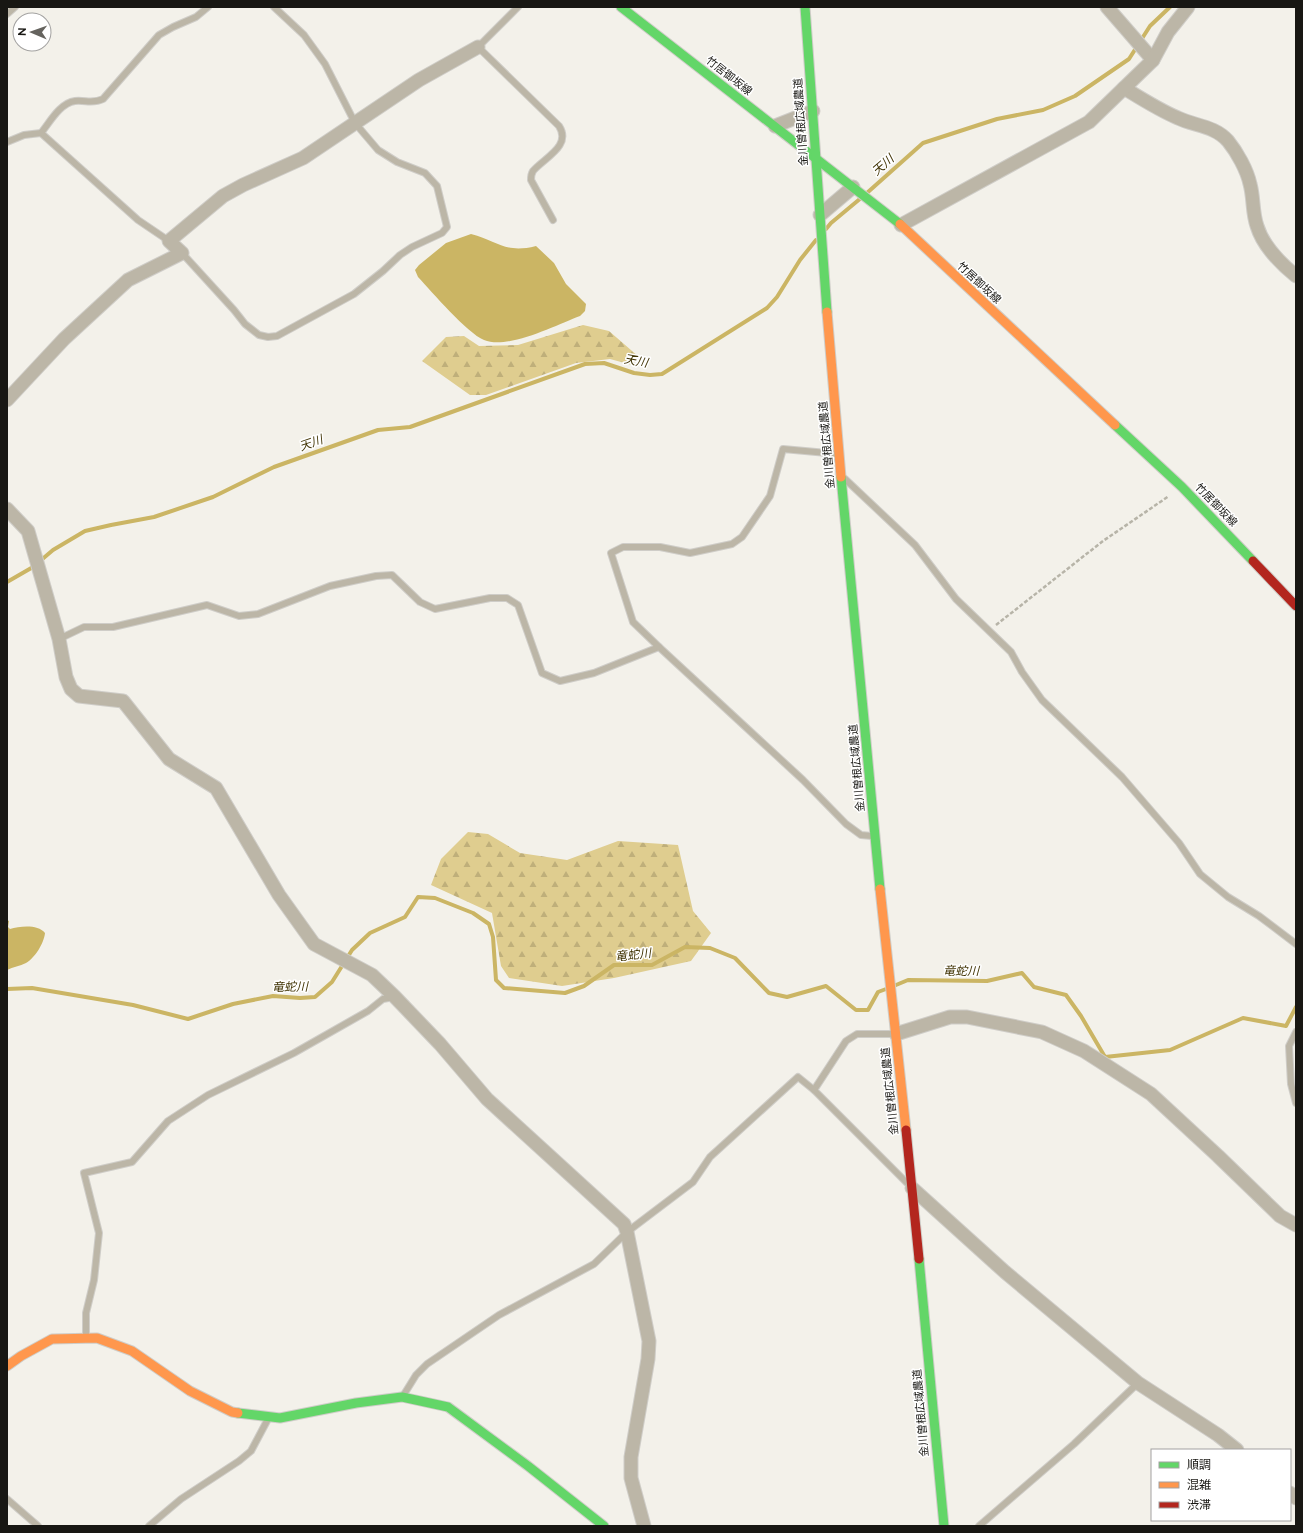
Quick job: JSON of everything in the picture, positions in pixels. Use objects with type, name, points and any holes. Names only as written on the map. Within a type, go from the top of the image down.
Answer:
[{"type":"street","name":"竹居御坂線","points":[[621,7],[901,225],[1182,486],[1296,606]]},
{"type":"street","name":"金川曽根広域農道","points":[[805,7],[822,248],[841,476],[889,980],[912,1188],[944,1526]]},
{"type":"street","points":[[1107,7],[1153,60]]},
{"type":"street","points":[[901,225],[1089,122],[1153,60],[1168,32],[1188,7]]},
{"type":"street","points":[[7,400],[64,339],[128,280],[182,253],[168,240],[223,196],[243,185],[303,158],[419,80],[478,47]]},
{"type":"street","points":[[1124,88],[1178,119],[1216,131],[1227,140],[1241,162],[1250,184],[1257,226],[1263,239],[1273,254],[1296,276]]},
{"type":"street","points":[[775,126],[813,111]]},
{"type":"street","points":[[820,220],[856,189]]},
{"type":"street","points":[[7,509],[28,531],[35,553],[39,574],[59,639],[66,677],[71,689],[80,696],[123,701],[169,759],[216,788],[279,895],[314,944],[372,975],[440,1044],[487,1099],[624,1224],[627,1232],[649,1341],[648,1359],[631,1457],[631,1478],[644,1526]]},
{"type":"street","points":[[896,1034],[950,1017],[967,1017],[1042,1032],[1084,1051],[1151,1094],[1280,1216],[1296,1225]]},
{"type":"street","points":[[912,1188],[1005,1272],[1138,1382],[1218,1435],[1235,1449]]},
{"type":"street","points":[[7,1366],[21,1356],[52,1339],[97,1338],[132,1351],[190,1391],[232,1412],[280,1418],[356,1403],[402,1397],[448,1408],[528,1466],[604,1526]]},
{"type":"lane","points":[[7,14],[15,7]]},
{"type":"lane","points":[[7,142],[24,135],[41,133],[62,107],[68,102],[96,102],[103,99],[159,35],[172,27],[196,17],[208,7]]},
{"type":"lane","points":[[182,253],[245,324],[258,335],[268,337],[277,336],[354,294],[412,247],[442,233],[448,226],[437,186],[425,173],[397,162],[378,150],[355,123],[325,64],[304,35],[274,7]]},
{"type":"lane","points":[[518,7],[478,47],[559,126],[562,131],[563,137],[561,144],[532,173],[531,180],[553,220]]},
{"type":"lane","points":[[41,133],[138,220],[168,240]]},
{"type":"lane","points":[[840,455],[782,449],[770,496],[742,537],[732,544],[690,553],[660,547],[623,548],[611,553],[633,622],[803,780],[846,824],[861,835],[875,837]]},
{"type":"lane","points":[[841,476],[915,545],[956,599],[990,630],[1011,652],[1022,672],[1042,700],[1122,777],[1179,843],[1200,874],[1228,897],[1259,916],[1296,944]]},
{"type":"lane","points":[[59,639],[84,627],[113,627],[207,605],[238,616],[258,614],[330,586],[376,576],[392,575],[420,602],[435,609],[490,598],[507,598],[518,605],[542,673],[560,681],[594,673],[659,647]]},
{"type":"lane","points":[[86,1338],[86,1313],[94,1280],[99,1233],[84,1173],[132,1162],[168,1121],[202,1099],[294,1053],[368,1011],[383,999],[395,997]]},
{"type":"lane","points":[[1296,1032],[1289,1046],[1291,1084],[1296,1103]]},
{"type":"lane","points":[[814,1090],[846,1041],[856,1034],[896,1034]]},
{"type":"lane","points":[[402,1397],[416,1375],[427,1364],[499,1315],[594,1264],[627,1232],[693,1182],[710,1157],[798,1077],[814,1090],[912,1188]]},
{"type":"lane","points":[[978,1526],[1074,1444],[1138,1382]]},
{"type":"lane","points":[[149,1526],[181,1499],[239,1461],[251,1451],[269,1416]]},
{"type":"lane","points":[[7,1500],[38,1526]]},
{"type":"path","points":[[990,630],[1102,541],[1182,486]]},
{"type":"green space","points":[[583,325],[609,331],[639,357],[632,365],[610,359],[576,363],[486,395],[470,395],[422,361],[446,337],[464,336],[479,346],[518,345]]},
{"type":"green space","points":[[468,832],[488,834],[520,853],[567,860],[618,841],[678,845],[693,911],[711,933],[691,961],[614,978],[562,986],[509,978],[501,966],[492,913],[431,885],[441,859]]},
{"type":"shaded area","points":[[471,234],[509,248],[536,246],[554,263],[566,284],[586,304],[585,311],[580,316],[519,339],[506,342],[494,342],[484,340],[477,336],[459,321],[441,302],[418,277],[415,270],[446,243]]},
{"type":"shaded area","points":[[7,920],[9,921],[8,927],[10,929],[19,927],[33,927],[42,930],[45,933],[41,946],[33,958],[26,963],[7,970]]},
{"type":"waterway","name":"天川","points":[[868,192],[923,143],[997,119],[1043,110],[1075,96],[1129,59],[1150,26],[1170,7]]},
{"type":"waterway","name":"天川","points":[[826,229],[861,198]]},
{"type":"waterway","name":"天川","points":[[7,582],[33,567],[53,550],[85,531],[154,517],[213,497],[274,467],[378,430],[410,427],[585,364],[604,363],[634,373],[650,375],[662,374],[767,308],[777,297],[800,260],[816,240]]},
{"type":"waterway","name":"竜蛇川","points":[[7,989],[32,988],[133,1005],[188,1019],[233,1004],[273,996],[300,998],[315,997],[332,982],[352,950],[370,933],[405,917],[418,897],[435,898],[473,913],[489,924],[493,937],[496,980],[504,988],[565,993],[584,986],[614,965],[652,965],[685,947],[710,948],[735,958],[769,993],[787,997],[826,986],[856,1010],[868,1010],[878,992],[886,989]]},
{"type":"waterway","name":"竜蛇川","points":[[896,985],[908,980],[987,981],[1022,973],[1034,987],[1066,995],[1081,1016],[1105,1057],[1170,1050],[1243,1018],[1286,1026],[1296,1007]]},
{"type":"traffic: fast","points":[[621,7],[900,224]]},
{"type":"traffic: fast","points":[[805,7],[827,312]]},
{"type":"traffic: fast","points":[[1115,425],[1182,487],[1253,561]]},
{"type":"traffic: fast","points":[[841,477],[880,889]]},
{"type":"traffic: fast","points":[[919,1259],[944,1526]]},
{"type":"traffic: fast","points":[[238,1413],[280,1418],[356,1403],[402,1397],[448,1407],[528,1466],[604,1526]]},
{"type":"traffic: slow","points":[[900,224],[1115,425]]},
{"type":"traffic: slow","points":[[827,312],[841,477]]},
{"type":"traffic: slow","points":[[880,889],[906,1130]]},
{"type":"traffic: slow","points":[[7,1366],[21,1356],[52,1339],[97,1338],[132,1351],[190,1391],[232,1412],[238,1413]]},
{"type":"traffic: jam","points":[[1253,561],[1296,606]]},
{"type":"traffic: jam","points":[[906,1130],[919,1259]]}]
